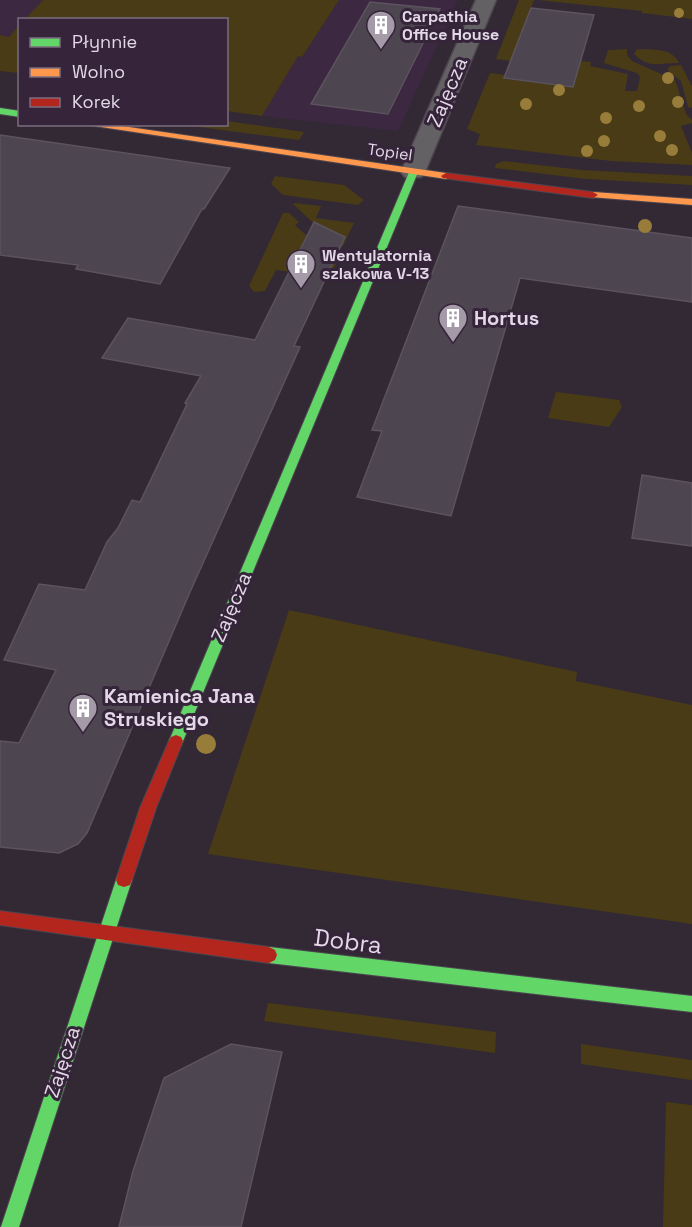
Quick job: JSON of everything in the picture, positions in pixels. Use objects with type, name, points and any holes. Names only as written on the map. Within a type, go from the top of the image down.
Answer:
[{"type":"street","name":"Zajęcza","points":[[10,1227],[148,808],[486,0]]},
{"type":"street","points":[[0,111],[18,114]]},
{"type":"street","name":"Topiel","points":[[99,126],[554,192],[692,202]]},
{"type":"street","name":"Dobra","points":[[0,918],[106,933],[692,1004]]},
{"type":"shaded area","points":[[0,0],[43,0],[26,18],[18,18],[18,26],[9,37],[0,35]]},
{"type":"shaded area","points":[[43,0],[339,0],[302,57],[298,56],[262,116],[228,111],[228,18],[26,18]]},
{"type":"shaded area","points":[[339,0],[458,0],[398,131],[262,116],[298,56],[302,57]]},
{"type":"shaded area","points":[[519,0],[534,0],[511,61],[496,59]]},
{"type":"shaded area","points":[[538,0],[692,0],[692,19],[642,13],[642,11]]},
{"type":"shaded area","points":[[18,26],[18,73],[0,71],[0,35],[9,37]]},
{"type":"shaded area","points":[[627,49],[627,55],[632,61],[675,80],[686,114],[692,120],[692,123],[681,126],[692,153],[692,165],[611,161],[476,145],[480,134],[467,129],[490,73],[506,75],[505,79],[572,87],[580,61],[591,62],[590,66],[628,74],[625,91],[637,91],[640,77],[637,73],[604,63],[608,50]]},
{"type":"shaded area","points":[[637,49],[667,52],[672,54],[679,63],[650,64],[634,54]]},
{"type":"shaded area","points":[[681,65],[692,86],[692,108],[688,107],[681,81],[667,70],[670,66]]},
{"type":"shaded area","points":[[228,121],[304,132],[299,140],[192,126],[228,126]]},
{"type":"shaded area","points":[[504,161],[582,170],[692,176],[692,185],[586,179],[495,168],[496,164]]},
{"type":"shaded area","points":[[275,176],[344,185],[364,200],[358,205],[283,195],[271,184]]},
{"type":"shaded area","points":[[293,204],[321,206],[316,218],[354,223],[343,246],[339,247]]},
{"type":"shaded area","points":[[283,213],[289,213],[299,222],[295,225],[306,235],[311,233],[339,258],[330,277],[276,270],[265,291],[254,292],[249,286]]},
{"type":"shaded area","points":[[556,392],[619,400],[622,407],[609,427],[548,418]]},
{"type":"shaded area","points":[[289,610],[577,672],[576,681],[692,705],[692,924],[208,854]]},
{"type":"shaded area","points":[[268,1003],[496,1032],[495,1053],[264,1021]]},
{"type":"shaded area","points":[[581,1044],[692,1060],[692,1080],[581,1064]]},
{"type":"shaded area","points":[[666,1102],[692,1105],[692,1227],[663,1227]]},
{"type":"building","name":"Carpathia Office House","points":[[370,2],[440,9],[388,114],[311,104]]},
{"type":"building","points":[[531,8],[594,15],[573,87],[504,78]]},
{"type":"building","points":[[0,135],[230,168],[202,209],[160,284],[76,269],[78,265],[0,255]]},
{"type":"building","name":"Hortus","points":[[458,206],[692,238],[692,302],[520,278],[451,516],[357,497],[382,431],[372,430]]},
{"type":"building","points":[[314,222],[345,237],[294,346],[300,347],[190,592],[87,833],[78,844],[59,853],[0,847],[0,741],[19,743],[56,670],[4,660],[39,584],[85,590],[107,542],[118,528],[132,500],[140,502],[187,404],[185,403],[201,376],[102,358],[128,318],[255,340]]},
{"type":"building","points":[[642,475],[692,483],[692,546],[632,538]]},
{"type":"building","points":[[231,1044],[282,1052],[241,1227],[119,1227],[133,1171],[164,1078]]},
{"type":"traffic: fast","points":[[0,111],[18,114]]},
{"type":"traffic: fast","points":[[176,741],[413,172]]},
{"type":"traffic: fast","points":[[10,1227],[124,880]]},
{"type":"traffic: fast","points":[[269,955],[692,1004]]},
{"type":"traffic: slow","points":[[99,126],[446,176]]},
{"type":"traffic: slow","points":[[593,195],[692,202]]},
{"type":"traffic: jam","points":[[446,176],[593,195]]},
{"type":"traffic: jam","points":[[124,880],[148,808],[176,741]]},
{"type":"traffic: jam","points":[[0,918],[269,955]]},
{"type":"place","name":"Carpathia Office House","points":[[381,50]]},
{"type":"place","name":"Wentylatornia szlakowa V-13","points":[[301,290]]},
{"type":"place","name":"Hortus","points":[[453,344]]},
{"type":"place","name":"Kamienica Jana Struskiego","points":[[83,734]]}]
